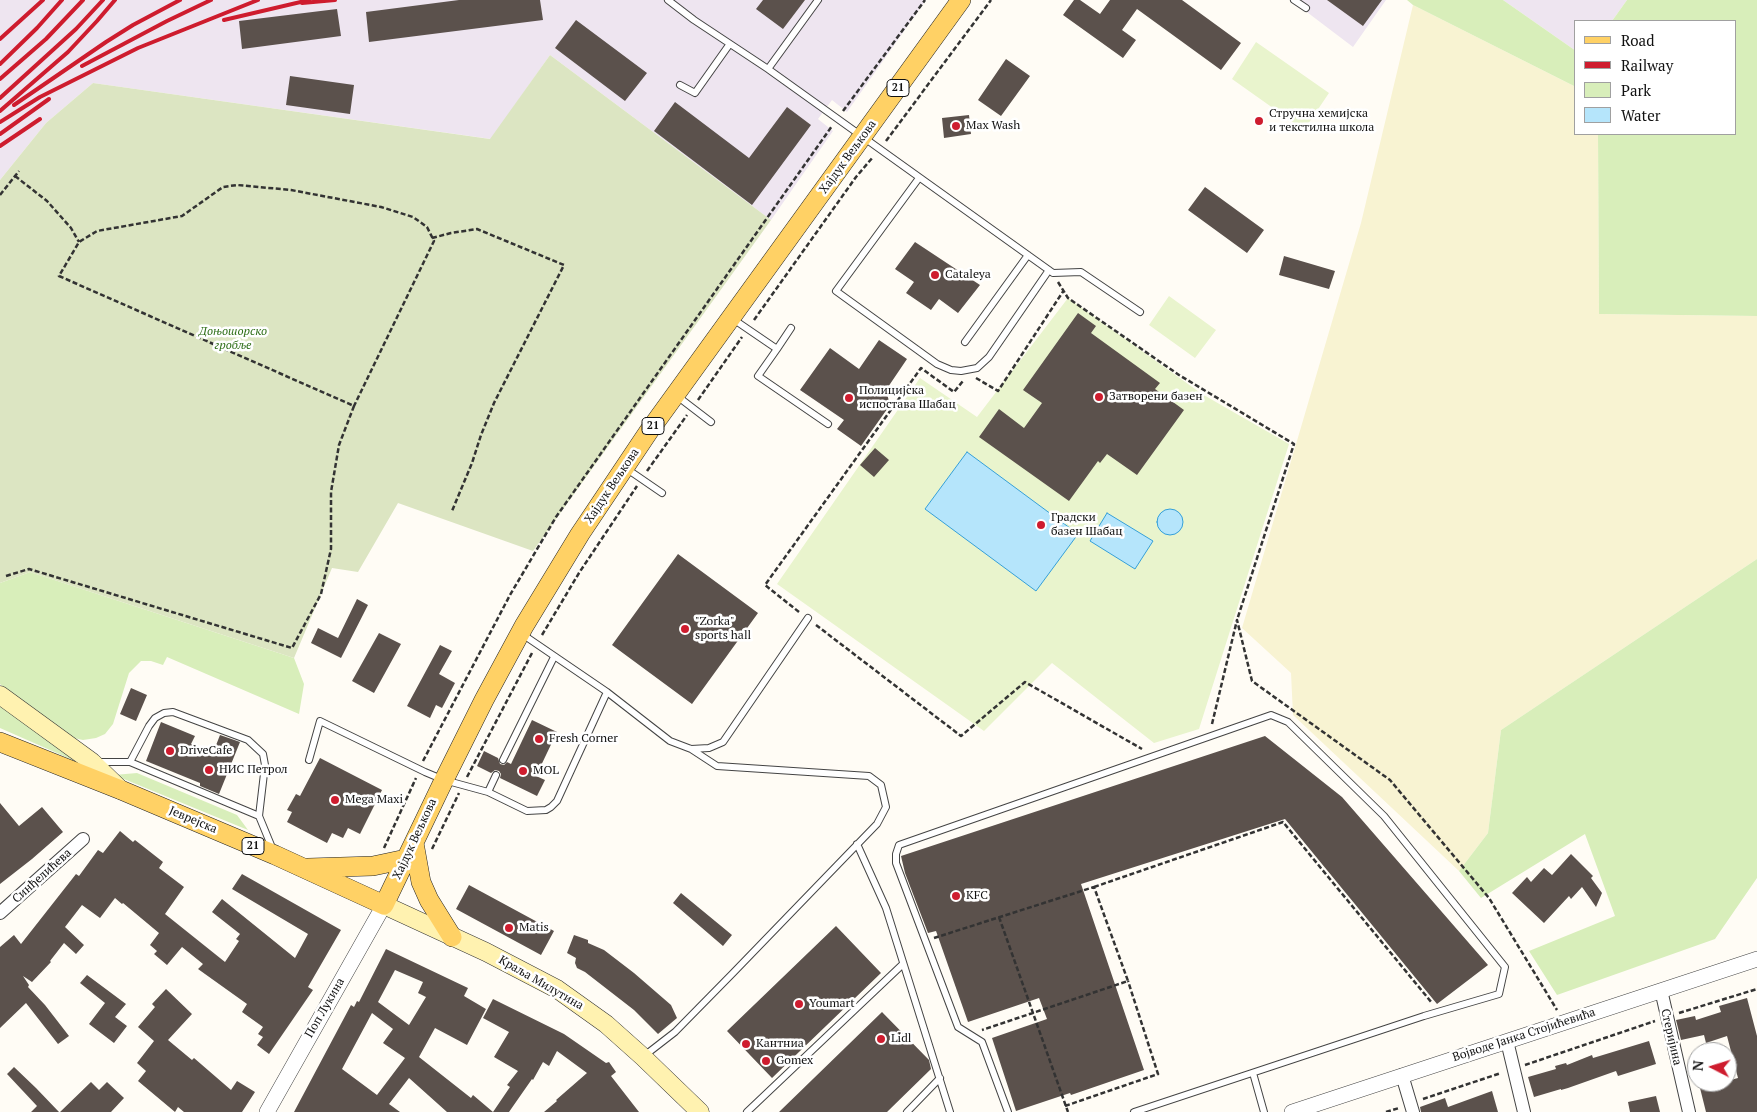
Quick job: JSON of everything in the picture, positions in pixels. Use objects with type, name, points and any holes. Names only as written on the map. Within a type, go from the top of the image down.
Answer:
[{"type":"main road","name":"Хајдук Вељкова","points":[[384,905],[444,780],[521,633],[571,548],[624,467],[676,395],[740,324],[862,137],[961,0]]},
{"type":"main road","points":[[0,695],[92,762],[122,790]]},
{"type":"main road","name":"Јеврејска","points":[[1,743],[122,790],[275,855],[384,905]]},
{"type":"main road","points":[[303,868],[367,866],[410,851],[429,900],[452,937]]},
{"type":"main road","name":"Краља Милутина","points":[[384,905],[494,956],[557,989],[599,1018],[643,1056],[700,1112]]},
{"type":"street","name":"Синђелићева","points":[[0,913],[84,839]]},
{"type":"street","name":"Поп Лукина","points":[[267,1112],[384,905]]},
{"type":"street","name":"Војводе Јанка Стојићевића","points":[[1292,1112],[1757,959]]},
{"type":"street","name":"Стеријина","points":[[1661,990],[1689,1112]]},
{"type":"street","points":[[1507,1041],[1524,1112]]},
{"type":"street","points":[[1402,1075],[1412,1108]]},
{"type":"lane","points":[[668,0],[729,45],[768,69],[1051,272],[1081,272],[1140,312]]},
{"type":"lane","points":[[768,69],[818,0]]},
{"type":"lane","points":[[1294,0],[1306,8]]},
{"type":"lane","points":[[680,85],[695,93],[729,45]]},
{"type":"lane","points":[[919,178],[836,291],[937,364],[951,370],[961,371],[977,368],[989,357],[1051,272]]},
{"type":"lane","points":[[965,342],[1028,255]]},
{"type":"lane","points":[[740,324],[776,349]]},
{"type":"lane","points":[[791,328],[758,376],[828,424]]},
{"type":"lane","points":[[676,395],[711,422]]},
{"type":"lane","points":[[624,467],[662,493]]},
{"type":"lane","points":[[691,749],[709,748],[723,742],[808,618]]},
{"type":"lane","points":[[521,633],[607,692],[670,741],[691,749],[717,766],[869,776],[881,785],[886,807],[877,824],[675,1032],[643,1056]]},
{"type":"lane","points":[[503,760],[554,657]]},
{"type":"lane","points":[[308,760],[320,720],[444,780],[488,792],[527,811],[540,811],[552,807],[557,801],[607,692]]},
{"type":"lane","points":[[130,762],[149,726],[155,718],[164,713],[173,712],[248,740],[263,754],[265,765],[259,816],[275,855]]},
{"type":"lane","points":[[1008,1112],[982,1042],[958,1027],[896,864],[896,854],[899,845],[1271,715],[1288,722],[1384,816],[1505,968],[1499,994],[1134,1112]]},
{"type":"lane","points":[[92,762],[130,762],[259,816]]},
{"type":"lane","points":[[488,792],[496,775]]},
{"type":"lane","points":[[857,844],[886,908],[950,1112]]},
{"type":"lane","points":[[751,1111],[903,964]]},
{"type":"lane","points":[[1253,1072],[1264,1112]]},
{"type":"lane","points":[[907,1112],[940,1078]]},
{"type":"path","points":[[431,852],[463,785],[537,645],[578,573],[692,408],[740,324],[879,150],[992,0]]},
{"type":"path","points":[[0,195],[19,171]]},
{"type":"path","points":[[15,176],[46,201],[71,228],[79,242]]},
{"type":"path","points":[[6,576],[29,569],[292,648],[321,594],[331,549],[332,492],[339,445],[354,406],[434,241],[426,227],[413,217],[381,207],[291,190],[237,185],[223,187],[182,216],[97,231],[79,242],[59,276],[354,406]]},
{"type":"path","points":[[432,238],[451,233],[477,230],[564,265],[494,402],[452,511]]},
{"type":"path","points":[[1051,272],[1068,298],[1179,375],[1294,444],[1238,620]]},
{"type":"path","points":[[975,378],[998,391],[1064,290]]},
{"type":"path","points":[[963,380],[954,392],[921,368],[765,585],[961,736],[1025,682],[1147,752]]},
{"type":"path","points":[[925,941],[1094,887],[1283,822],[1439,1012]]},
{"type":"path","points":[[1065,1106],[1158,1074],[1128,981],[1094,887]]},
{"type":"path","points":[[999,918],[1068,1112]]},
{"type":"path","points":[[969,1034],[1128,981]]},
{"type":"path","points":[[1386,1112],[1412,1108],[1514,1069],[1667,1017],[1757,989]]},
{"type":"shaded area","points":[[0,0],[926,0],[847,112],[832,100],[818,119],[833,131],[771,220],[550,55],[491,139],[93,83],[46,123],[0,180]]},
{"type":"shaded area","points":[[1291,0],[1386,0],[1353,47]]},
{"type":"shaded area","points":[[1503,0],[1627,0],[1613,20],[1574,20],[1574,50]]},
{"type":"shaded area","points":[[1413,5],[1574,86],[1574,135],[1598,135],[1599,314],[1757,316],[1757,559],[1501,730],[1488,833],[1459,871],[1293,715],[1291,673],[1242,628],[1361,223]]},
{"type":"green space","points":[[1407,0],[1503,0],[1574,50],[1574,86],[1413,5]]},
{"type":"green space","points":[[1627,0],[1757,0],[1757,316],[1599,314],[1598,135],[1737,135],[1737,20],[1613,20]]},
{"type":"green space","points":[[1256,42],[1329,93],[1304,130],[1232,79]]},
{"type":"green space","name":"Доњошорско гробље","points":[[550,55],[771,220],[533,551],[398,503],[358,572],[332,568],[294,658],[30,572],[0,583],[0,180],[46,123],[93,83],[490,139]]},
{"type":"green space","points":[[1169,296],[1216,330],[1195,358],[1149,325]]},
{"type":"green space","name":"Градски базен Шабац","points":[[1068,298],[1202,394],[1289,444],[1199,729],[1154,743],[1052,663],[984,731],[777,584],[920,378],[977,417]]},
{"type":"green space","points":[[1757,559],[1757,878],[1715,939],[1557,995],[1529,951],[1615,916],[1585,834],[1481,898],[1459,871],[1488,833],[1501,730]]},
{"type":"green space","points":[[30,572],[294,658],[304,684],[299,714],[167,657],[163,665],[151,661],[141,661],[129,673],[113,724],[105,734],[83,740],[69,737],[11,695],[0,684],[0,583]]},
{"type":"green space","points":[[0,702],[77,757],[75,761],[0,728]]},
{"type":"green space","points":[[137,773],[237,815],[248,830],[114,775]]},
{"type":"water","points":[[967,452],[1078,534],[1036,591],[925,509]]},
{"type":"water","points":[[1170,509],[1179,513],[1183,522],[1179,531],[1170,535],[1161,531],[1157,522],[1161,513]]},
{"type":"water","points":[[1107,513],[1153,541],[1135,569],[1090,541]]},
{"type":"building","points":[[459,0],[540,0],[543,20],[369,42],[366,12]]},
{"type":"building","points":[[763,0],[805,0],[783,29],[756,9]]},
{"type":"building","points":[[1074,0],[1080,0],[1100,14],[1110,0],[1182,0],[1241,43],[1221,70],[1137,9],[1122,30],[1136,40],[1123,58],[1063,15]]},
{"type":"building","points":[[1327,0],[1382,0],[1363,26]]},
{"type":"building","points":[[337,9],[341,36],[242,49],[239,21]]},
{"type":"building","points":[[576,20],[647,73],[625,101],[555,48]]},
{"type":"building","points":[[1006,59],[1030,76],[1001,116],[978,100]]},
{"type":"building","points":[[290,76],[354,85],[350,114],[286,105]]},
{"type":"building","points":[[675,102],[749,158],[787,107],[811,125],[752,205],[654,131]]},
{"type":"building","name":"Max Wash","points":[[969,115],[971,134],[944,138],[942,118]]},
{"type":"building","points":[[1205,187],[1264,230],[1247,253],[1188,210]]},
{"type":"building","name":"Cataleya","points":[[915,242],[980,285],[958,313],[939,299],[931,310],[906,293],[914,282],[895,269]]},
{"type":"building","points":[[1284,256],[1335,271],[1329,289],[1279,275]]},
{"type":"building","name":"Затворени базен","points":[[1078,313],[1096,326],[1091,333],[1160,383],[1155,389],[1184,410],[1137,475],[1107,454],[1100,463],[1098,461],[1069,501],[979,437],[999,409],[1024,428],[1042,403],[1023,390]]},
{"type":"building","name":"Полицијска испостава Шабац","points":[[879,340],[907,359],[886,390],[890,405],[861,446],[837,429],[844,420],[800,390],[830,348],[859,369]]},
{"type":"building","points":[[875,448],[889,460],[874,477],[860,465]]},
{"type":"building","name":"\"Zorka\" sports hall","points":[[678,554],[758,613],[692,704],[612,645]]},
{"type":"building","points":[[357,599],[368,605],[341,658],[311,643],[318,628],[338,638]]},
{"type":"building","points":[[379,633],[401,644],[374,693],[352,681]]},
{"type":"building","points":[[440,645],[452,651],[439,674],[455,683],[442,708],[436,705],[430,718],[407,706]]},
{"type":"building","points":[[131,688],[147,695],[136,721],[120,714]]},
{"type":"building","points":[[532,720],[557,732],[536,776],[545,780],[537,796],[500,778],[501,774],[499,771],[495,770],[491,773],[477,766],[484,751],[498,758],[500,764],[504,765],[507,762],[511,764]]},
{"type":"building","points":[[161,722],[195,736],[191,744],[213,753],[220,735],[240,742],[219,794],[200,786],[200,783],[146,761]]},
{"type":"building","points":[[1265,736],[1342,797],[1488,965],[1437,1004],[1285,819],[1081,884],[1144,1070],[1071,1095],[1070,1093],[1016,1111],[992,1038],[1047,1019],[1039,998],[968,1022],[936,931],[928,933],[905,873],[901,856]]},
{"type":"building","name":"Mega Maxi","points":[[320,758],[382,790],[360,834],[348,828],[343,838],[332,833],[327,843],[287,822],[292,812],[287,810],[296,794],[300,796]]},
{"type":"building","points":[[0,803],[19,826],[42,807],[63,832],[0,884]]},
{"type":"building","points":[[120,831],[163,862],[159,868],[184,887],[165,914],[225,962],[239,941],[236,939],[240,934],[212,912],[222,899],[295,958],[308,934],[232,889],[242,874],[341,930],[308,987],[313,990],[269,1054],[257,1045],[263,1037],[258,1034],[263,1027],[242,1012],[247,1004],[198,969],[203,964],[182,947],[167,965],[154,954],[157,951],[150,945],[159,933],[115,898],[100,918],[82,905],[65,927],[84,945],[76,954],[64,943],[51,962],[32,982],[23,976],[29,985],[28,987],[69,1036],[58,1044],[26,1003],[0,1028],[0,947],[14,935],[21,944],[76,874],[79,876],[98,850],[103,853]]},
{"type":"building","points":[[1571,854],[1593,876],[1591,878],[1602,893],[1596,907],[1582,887],[1571,899],[1569,896],[1544,923],[1512,893],[1527,877],[1531,882],[1544,868],[1552,875]]},
{"type":"building","points":[[469,885],[554,931],[541,955],[456,909]]},
{"type":"building","points":[[681,893],[732,935],[723,946],[673,903]]},
{"type":"building","points":[[836,926],[881,973],[772,1078],[727,1031]]},
{"type":"building","points":[[574,935],[588,940],[588,943],[604,950],[634,973],[671,1005],[677,1018],[658,1034],[634,1010],[585,972],[577,968],[576,958],[567,953]]},
{"type":"building","points":[[386,949],[468,988],[464,996],[486,1009],[467,1045],[435,1028],[419,1057],[471,1098],[473,1095],[493,1112],[447,1112],[409,1078],[389,1104],[400,1112],[294,1112],[351,1005],[354,1007],[357,1001],[359,1002]],"holes":[[[395,970],[423,982],[418,993],[426,997],[409,1025],[378,1002]],[[372,1013],[393,1029],[383,1043],[405,1058],[377,1095],[342,1069]]]},
{"type":"building","points":[[87,975],[126,1004],[115,1017],[127,1026],[114,1043],[89,1024],[105,1003],[80,983]]},
{"type":"building","points":[[166,989],[192,1014],[168,1040],[192,1060],[194,1058],[231,1090],[237,1081],[255,1092],[242,1112],[184,1112],[178,1107],[175,1112],[138,1081],[146,1071],[137,1063],[154,1041],[138,1027],[155,1007],[152,1004]]},
{"type":"building","points":[[1747,998],[1757,1036],[1757,1112],[1706,1112],[1701,1092],[1737,1092],[1737,1042],[1729,1042],[1727,1036],[1706,1042],[1704,1035],[1681,1040],[1676,1020],[1695,1016],[1696,1020],[1721,1012],[1719,1006]]},
{"type":"building","points":[[493,999],[564,1034],[606,1063],[609,1062],[616,1072],[611,1076],[639,1112],[544,1112],[587,1073],[557,1051],[549,1066],[543,1062],[533,1080],[509,1112],[493,1112],[510,1087],[507,1085],[518,1071],[494,1057],[509,1032],[483,1018]]},
{"type":"building","name":"Lidl","points":[[882,1012],[929,1060],[931,1069],[887,1112],[779,1112]]},
{"type":"building","points":[[1649,1041],[1656,1064],[1618,1076],[1616,1071],[1568,1088],[1534,1097],[1528,1077],[1556,1069],[1555,1066],[1566,1063],[1567,1065],[1592,1055],[1593,1058]]},
{"type":"building","points":[[14,1067],[59,1112],[31,1112],[37,1106],[7,1074]]},
{"type":"building","points":[[91,1082],[99,1090],[107,1082],[124,1098],[111,1112],[60,1112]]},
{"type":"building","points":[[1492,1091],[1498,1112],[1421,1112],[1420,1107],[1445,1098],[1448,1107]]},
{"type":"building","points":[[1656,1096],[1660,1112],[1630,1112],[1628,1102]]},
{"type":"railway","points":[[0,39],[43,0]]},
{"type":"railway","points":[[0,64],[37,28],[62,0]]},
{"type":"railway","points":[[0,79],[46,39],[83,0]]},
{"type":"railway","points":[[0,98],[76,29],[103,0]]},
{"type":"railway","points":[[0,111],[68,52],[115,0]]},
{"type":"railway","points":[[14,105],[106,42],[180,0]]},
{"type":"railway","points":[[82,66],[211,0]]},
{"type":"railway","points":[[0,122],[40,97],[138,48],[258,0]]},
{"type":"railway","points":[[224,20],[309,0]]},
{"type":"railway","points":[[302,3],[335,0]]},
{"type":"railway","points":[[0,134],[49,99]]},
{"type":"railway","points":[[0,146],[40,119]]},
{"type":"place","name":"Стручна хемијска и текстилна школа","points":[[1259,121]]},
{"type":"place","name":"Max Wash","points":[[956,126]]},
{"type":"place","name":"Cataleya","points":[[935,275]]},
{"type":"place","name":"Затворени базен","points":[[1099,397]]},
{"type":"place","name":"Полицијска испостава Шабац","points":[[849,398]]},
{"type":"place","name":"Градски базен Шабац","points":[[1041,525]]},
{"type":"place","name":"\"Zorka\" sports hall","points":[[685,629]]},
{"type":"place","name":"Fresh Corner","points":[[539,739]]},
{"type":"place","name":"DriveCafe","points":[[170,751]]},
{"type":"place","name":"НИС Петрол","points":[[209,770]]},
{"type":"place","name":"MOL","points":[[523,771]]},
{"type":"place","name":"Mega Maxi","points":[[335,800]]},
{"type":"place","name":"KFC","points":[[956,896]]},
{"type":"place","name":"Matis","points":[[509,928]]},
{"type":"place","name":"Youmart","points":[[799,1004]]},
{"type":"place","name":"Lidl","points":[[881,1039]]},
{"type":"place","name":"Кантниа","points":[[746,1044]]},
{"type":"place","name":"Gomex","points":[[766,1061]]}]
